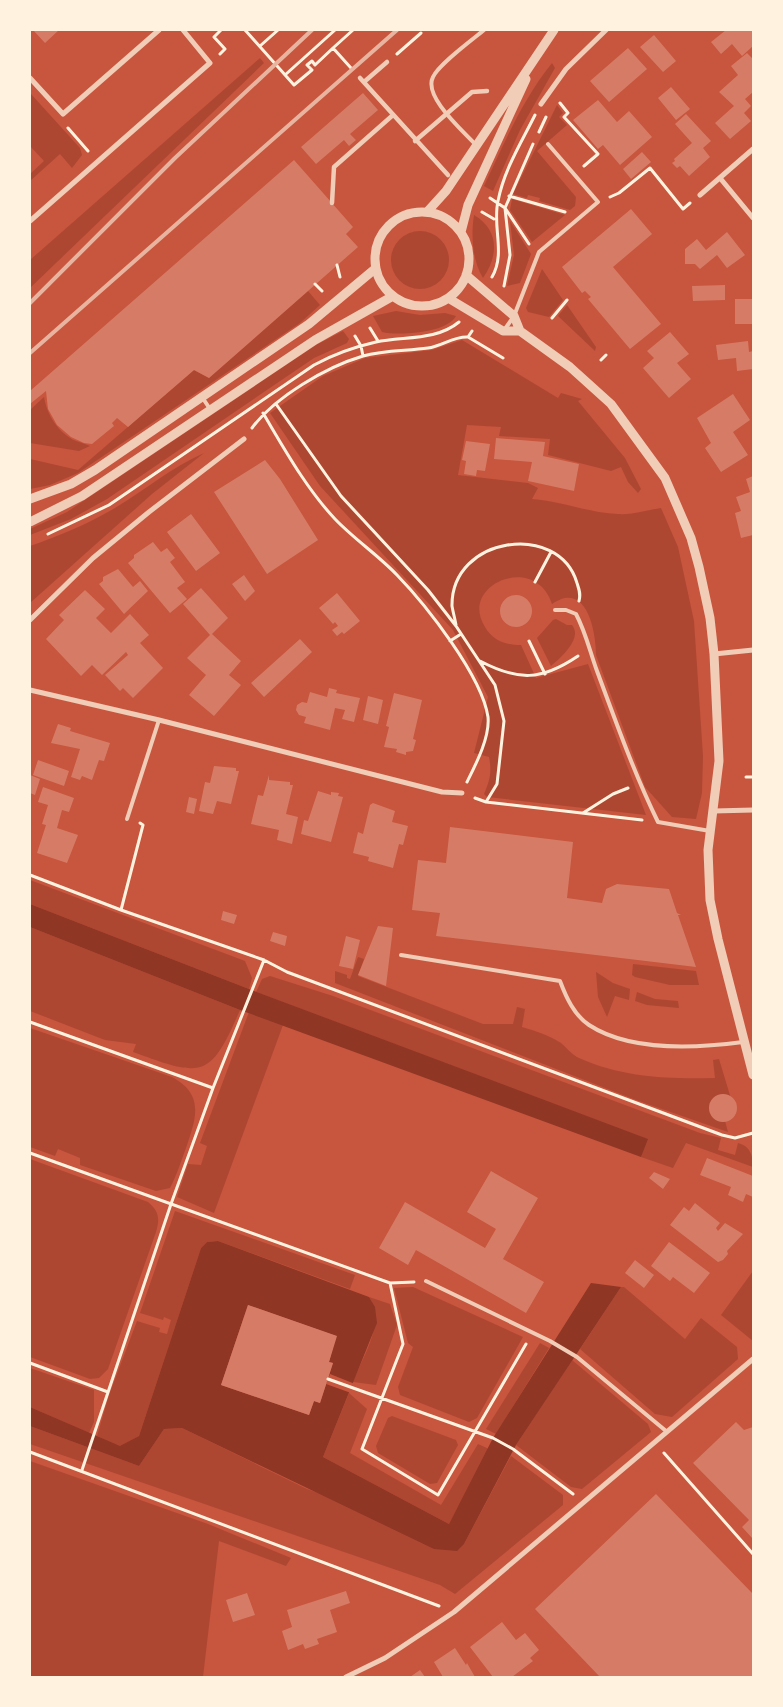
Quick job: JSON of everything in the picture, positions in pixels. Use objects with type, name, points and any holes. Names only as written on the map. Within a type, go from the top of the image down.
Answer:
[{"type":"street","points":[[30,78],[63,114],[159,30]]},
{"type":"street","points":[[30,220],[210,63],[183,30]]},
{"type":"street","points":[[427,212],[446,191],[475,144],[554,30]]},
{"type":"street","points":[[541,104],[566,69],[606,30]]},
{"type":"street","points":[[460,232],[468,205],[534,61]]},
{"type":"street","points":[[364,82],[387,62]]},
{"type":"street","points":[[360,78],[415,141],[448,175]]},
{"type":"street","points":[[415,141],[472,92],[487,91]]},
{"type":"street","points":[[332,203],[334,167],[392,115]]},
{"type":"street","points":[[700,195],[753,149]]},
{"type":"street","points":[[720,178],[753,218]]},
{"type":"street","points":[[427,212],[446,219],[460,232],[467,245],[469,260],[466,274],[458,288],[448,298],[434,304],[420,306],[406,303],[393,296],[382,284],[376,268],[375,254],[379,239],[387,227],[399,218],[412,213],[427,212]]},
{"type":"street","points":[[30,499],[72,484],[309,324],[376,268]]},
{"type":"street","points":[[466,274],[514,316],[520,331],[603,394],[644,447],[665,478],[685,524],[699,567],[710,618],[714,654],[719,761],[707,866],[710,900],[743,1042],[753,1075]]},
{"type":"street","points":[[30,522],[53,513],[82,496],[315,340],[393,296]]},
{"type":"street","points":[[448,298],[503,331],[520,331]]},
{"type":"street","points":[[30,620],[100,552],[244,439]]},
{"type":"street","points":[[714,654],[753,650]]},
{"type":"street","points":[[30,690],[159,720],[442,792],[462,793]]},
{"type":"street","points":[[714,811],[753,810]]},
{"type":"street","points":[[346,1677],[392,1653],[454,1612],[753,1359]]},
{"type":"lane","points":[[475,144],[432,93],[433,76],[484,30]]},
{"type":"lane","points":[[503,331],[514,316],[539,252],[598,202],[548,144]]},
{"type":"lane","points":[[202,397],[210,409]]},
{"type":"lane","points":[[555,610],[566,610],[576,614],[589,642],[594,662],[641,787],[658,822],[710,831]]},
{"type":"lane","points":[[127,820],[159,720]]},
{"type":"lane","points":[[401,956],[560,981],[574,1010],[588,1025],[626,1040],[686,1047],[743,1042]]},
{"type":"lane","points":[[426,1281],[533,1332],[578,1357],[666,1431]]},
{"type":"path","points":[[214,37],[221,30]]},
{"type":"path","points":[[246,30],[294,85],[312,70],[307,65],[312,61],[315,65],[354,30]]},
{"type":"path","points":[[260,46],[278,30]]},
{"type":"path","points":[[285,74],[335,30]]},
{"type":"path","points":[[387,62],[420,33]]},
{"type":"path","points":[[333,48],[360,78]]},
{"type":"path","points":[[549,91],[568,113],[564,117],[598,154],[574,175]]},
{"type":"path","points":[[537,257],[505,208],[556,99]]},
{"type":"path","points":[[483,289],[493,274],[498,260],[494,219],[500,188],[509,165],[541,104]]},
{"type":"path","points":[[63,114],[66,125],[97,161]]},
{"type":"path","points":[[598,202],[619,193],[650,168],[682,209],[700,195]]},
{"type":"path","points":[[509,196],[580,217]]},
{"type":"path","points":[[315,284],[321,290]]},
{"type":"path","points":[[552,318],[568,300]]},
{"type":"path","points":[[44,536],[109,505],[314,365],[333,355],[361,346],[434,334],[453,327],[468,310]]},
{"type":"path","points":[[468,337],[503,358]]},
{"type":"path","points":[[601,360],[606,355]]},
{"type":"path","points":[[363,356],[318,375],[263,413],[308,486],[336,520],[397,576],[450,641],[476,680],[488,718],[483,749],[462,793],[486,802],[658,822]]},
{"type":"path","points":[[276,404],[341,496],[428,590],[456,626],[495,685],[504,721],[497,784],[486,802]]},
{"type":"path","points":[[456,626],[452,606],[456,586],[468,564],[483,552],[524,543],[564,558],[574,572],[580,596],[576,614]]},
{"type":"path","points":[[535,582],[551,552]]},
{"type":"path","points":[[450,641],[461,634]]},
{"type":"path","points":[[529,641],[545,674]]},
{"type":"path","points":[[479,660],[509,675],[545,674],[580,654],[589,642]]},
{"type":"path","points":[[746,777],[753,777]]},
{"type":"path","points":[[583,813],[620,790],[641,787]]},
{"type":"path","points":[[121,910],[143,824],[127,820]]},
{"type":"path","points":[[30,875],[121,910],[264,960],[287,972],[722,1135],[735,1138],[753,1133]]},
{"type":"path","points":[[82,1470],[171,1204],[213,1088],[264,960]]},
{"type":"path","points":[[30,1022],[213,1088]]},
{"type":"path","points":[[30,1153],[390,1283],[426,1281]]},
{"type":"path","points":[[390,1283],[403,1344],[362,1449],[438,1495],[533,1332]]},
{"type":"path","points":[[30,1363],[108,1392]]},
{"type":"path","points":[[328,1379],[494,1438],[513,1449],[583,1502]]},
{"type":"path","points":[[654,1442],[753,1554]]},
{"type":"path","points":[[30,1452],[82,1470],[454,1612]]},
{"type":"shaded area","points":[[260,58],[264,63],[30,288],[30,260]]},
{"type":"shaded area","points":[[552,63],[555,68],[520,130],[493,191],[484,186],[506,138],[541,77]]},
{"type":"shaded area","points":[[31,94],[80,148],[82,155],[72,168],[60,154],[30,181],[30,174],[44,161],[30,146]]},
{"type":"shaded area","points":[[557,105],[563,113],[559,117],[567,125],[537,151],[576,197],[575,206],[570,210],[539,201],[540,198],[528,195],[527,198],[513,194]]},
{"type":"shaded area","points":[[512,199],[565,215],[532,242],[510,210]]},
{"type":"shaded area","points":[[474,215],[488,228],[494,244],[492,261],[483,278],[479,271],[473,247]]},
{"type":"shaded area","points":[[510,221],[531,254],[520,283],[507,286],[514,255]]},
{"type":"shaded area","points":[[414,231],[426,231],[441,239],[449,254],[449,266],[441,281],[426,289],[414,289],[399,281],[391,266],[391,254],[399,239]]},
{"type":"shaded area","points":[[542,269],[563,300],[549,317],[528,312],[526,308]]},
{"type":"shaded area","points":[[308,291],[320,305],[300,323],[78,473],[50,485],[30,489],[30,459],[78,470],[194,370],[209,378]]},
{"type":"shaded area","points":[[567,305],[596,347],[595,351],[558,316]]},
{"type":"shaded area","points":[[396,311],[420,315],[445,313],[456,316],[451,322],[433,330],[399,334],[382,332],[373,316]]},
{"type":"shaded area","points":[[343,331],[349,339],[347,343],[314,358],[107,499],[71,519],[30,535],[30,529],[67,512],[316,345]]},
{"type":"shaded area","points":[[462,340],[558,398],[561,393],[582,399],[578,401],[625,458],[641,489],[638,493],[628,482],[621,467],[611,471],[548,455],[550,439],[499,436],[501,427],[467,425],[458,475],[528,483],[538,488],[532,499],[596,512],[623,514],[661,508],[678,547],[694,621],[703,756],[702,793],[696,819],[672,817],[645,787],[596,655],[594,633],[587,611],[581,603],[573,598],[564,598],[552,604],[543,588],[531,580],[516,577],[502,580],[490,588],[482,598],[479,612],[485,627],[492,636],[500,641],[521,645],[536,678],[588,664],[646,815],[487,797],[484,794],[490,776],[489,757],[474,753],[488,697],[453,630],[320,486],[270,413],[323,376],[365,358],[432,350]]},
{"type":"shaded area","points":[[44,397],[54,423],[70,438],[90,446],[79,451],[30,443],[30,410]]},
{"type":"shaded area","points":[[204,453],[152,494],[30,603],[30,546],[105,514],[181,465]]},
{"type":"shaded area","points":[[556,619],[567,625],[572,625],[575,630],[575,636],[569,647],[551,666],[537,638]]},
{"type":"shaded area","points":[[30,880],[245,961],[252,978],[249,989],[30,904]]},
{"type":"shaded area","points":[[30,904],[249,989],[648,1139],[641,1157],[240,1010],[30,927]]},
{"type":"shaded area","points":[[30,927],[240,1010],[230,1033],[211,1061],[201,1067],[189,1068],[175,1066],[133,1052],[136,1044],[105,1040],[30,1011]]},
{"type":"shaded area","points":[[358,957],[364,959],[358,976],[483,1024],[513,1024],[517,1007],[525,1009],[522,1027],[556,1040],[579,1058],[613,1070],[646,1076],[715,1078],[713,1060],[719,1059],[732,1102],[725,1121],[728,1132],[636,1100],[335,983],[335,971],[347,975],[347,978],[350,979]]},
{"type":"shaded area","points":[[633,964],[696,971],[699,985],[670,985],[635,977],[632,975]]},
{"type":"shaded area","points":[[596,972],[613,983],[630,989],[629,1000],[615,996],[607,1017],[598,997]]},
{"type":"shaded area","points":[[270,976],[333,996],[700,1133],[721,1138],[718,1150],[735,1155],[738,1143],[742,1144],[750,1152],[753,1167],[686,1143],[673,1168],[641,1157],[647,1139],[256,992],[262,979]]},
{"type":"shaded area","points":[[637,992],[655,999],[678,1001],[679,1008],[647,1005],[635,1001]]},
{"type":"shaded area","points":[[249,1012],[283,1025],[214,1213],[177,1197],[188,1164],[201,1165],[207,1146],[200,1143]]},
{"type":"shaded area","points":[[30,1028],[172,1077],[190,1091],[194,1099],[195,1108],[193,1127],[170,1188],[156,1191],[80,1165],[80,1158],[58,1149],[55,1156],[30,1147]]},
{"type":"shaded area","points":[[30,1159],[148,1202],[158,1216],[156,1232],[108,1369],[99,1378],[90,1379],[30,1357]]},
{"type":"shaded area","points":[[175,1211],[355,1275],[350,1289],[218,1241],[207,1242],[201,1248],[139,1436],[120,1447],[97,1436],[109,1395],[137,1321],[160,1328],[159,1332],[167,1334],[171,1320],[164,1317],[163,1320],[140,1313]]},
{"type":"shaded area","points":[[218,1241],[369,1297],[375,1307],[377,1323],[323,1457],[449,1524],[493,1438],[591,1283],[621,1287],[516,1445],[464,1544],[457,1551],[434,1549],[182,1428],[164,1429],[139,1466],[30,1426],[30,1407],[120,1446],[139,1436],[201,1248],[207,1242]],"holes":[[[248,1305],[336,1336],[329,1362],[333,1363],[320,1403],[314,1401],[309,1415],[221,1385]]]},
{"type":"shaded area","points":[[753,1271],[753,1341],[721,1315]]},
{"type":"shaded area","points":[[413,1287],[523,1337],[477,1418],[469,1422],[400,1395],[398,1387],[413,1347],[408,1343],[394,1288]]},
{"type":"shaded area","points":[[621,1287],[624,1287],[685,1339],[701,1318],[737,1347],[738,1359],[672,1417],[655,1414],[580,1349]]},
{"type":"shaded area","points":[[369,1297],[390,1304],[397,1325],[376,1385],[353,1382],[367,1351],[374,1328],[374,1307]]},
{"type":"shaded area","points":[[540,1343],[549,1348],[496,1434],[486,1429]]},
{"type":"shaded area","points":[[572,1360],[648,1424],[651,1432],[582,1489],[571,1487],[516,1445]]},
{"type":"shaded area","points":[[30,1368],[94,1390],[94,1422],[89,1433],[30,1407]]},
{"type":"shaded area","points":[[349,1393],[367,1409],[350,1453],[441,1505],[478,1444],[489,1449],[449,1524],[323,1457]]},
{"type":"shaded area","points":[[392,1416],[456,1440],[458,1445],[437,1483],[430,1484],[378,1453],[376,1446],[388,1418]]},
{"type":"shaded area","points":[[30,1426],[139,1466],[164,1429],[182,1428],[307,1489],[464,1544],[511,1456],[563,1495],[563,1505],[455,1594],[440,1585],[30,1444]]},
{"type":"shaded area","points":[[30,1461],[208,1524],[291,1558],[286,1566],[219,1541],[203,1677],[30,1677]]},
{"type":"pier","points":[[330,1374],[355,1384],[351,1393],[326,1384]]},
{"type":"building","points":[[33,30],[59,30],[45,43]]},
{"type":"building","points":[[726,30],[753,30],[753,46],[742,56],[732,44],[721,54],[711,42]]},
{"type":"building","points":[[654,35],[676,61],[663,72],[640,47]]},
{"type":"building","points":[[628,48],[647,69],[609,102],[590,81]]},
{"type":"building","points":[[747,53],[753,59],[753,92],[745,99],[751,106],[744,113],[751,121],[730,139],[715,123],[734,106],[719,92],[738,75],[731,66]]},
{"type":"building","points":[[671,87],[690,109],[676,120],[658,98]]},
{"type":"building","points":[[363,93],[378,110],[350,134],[356,140],[349,146],[344,140],[316,164],[301,147]]},
{"type":"building","points":[[598,100],[617,122],[629,111],[652,137],[620,165],[603,145],[598,149],[573,120]]},
{"type":"building","points":[[686,114],[711,141],[703,148],[710,157],[689,176],[680,166],[677,168],[672,163],[692,143],[675,124]]},
{"type":"building","points":[[642,152],[651,162],[631,179],[623,169]]},
{"type":"building","points":[[294,160],[353,227],[346,234],[358,247],[209,378],[194,370],[128,427],[117,418],[112,423],[114,426],[92,444],[84,443],[71,437],[57,425],[48,409],[46,391],[30,404],[30,391]]},
{"type":"building","points":[[631,209],[652,234],[613,267],[661,324],[630,349],[588,299],[591,297],[585,291],[582,293],[562,267]]},
{"type":"building","points":[[727,232],[745,255],[727,268],[717,255],[700,269],[695,264],[685,264],[685,249],[697,239],[706,250]]},
{"type":"building","points":[[725,285],[725,300],[693,301],[692,286]]},
{"type":"building","points":[[735,299],[753,299],[753,324],[735,324]]},
{"type":"building","points":[[670,332],[689,354],[677,363],[691,379],[669,398],[643,368],[654,358],[647,351]]},
{"type":"building","points":[[748,341],[749,352],[753,351],[753,369],[737,371],[736,358],[718,360],[716,345]]},
{"type":"building","points":[[733,394],[750,420],[733,432],[748,455],[721,472],[705,448],[711,443],[697,418]]},
{"type":"building","points":[[496,438],[545,442],[543,456],[579,464],[574,491],[528,481],[532,462],[494,459]]},
{"type":"building","points":[[466,441],[490,444],[485,471],[477,470],[476,476],[464,474],[466,461],[462,460]]},
{"type":"building","points":[[265,460],[280,479],[318,540],[267,574],[214,492]]},
{"type":"building","points":[[753,476],[753,535],[741,538],[735,513],[741,511],[736,497],[750,492],[746,479]]},
{"type":"building","points":[[191,514],[220,553],[196,571],[167,532]]},
{"type":"building","points":[[153,542],[161,552],[167,548],[175,558],[170,562],[185,582],[177,588],[187,599],[170,613],[128,563],[134,558],[134,555]]},
{"type":"building","points":[[118,569],[133,587],[140,581],[148,591],[124,614],[99,584],[103,581],[103,577]]},
{"type":"building","points":[[244,575],[255,591],[245,601],[232,584]]},
{"type":"building","points":[[201,588],[228,618],[212,634],[241,661],[229,675],[241,685],[214,716],[189,695],[206,675],[187,658],[210,635],[183,604]]},
{"type":"building","points":[[85,590],[105,609],[96,618],[111,633],[130,614],[149,635],[140,643],[163,668],[133,698],[123,688],[120,691],[105,675],[128,655],[126,652],[102,675],[92,665],[81,676],[46,639],[64,620],[59,615]]},
{"type":"building","points":[[337,593],[360,621],[344,634],[342,632],[337,636],[332,630],[338,626],[335,622],[333,624],[319,608]]},
{"type":"building","points":[[516,595],[522,596],[527,600],[531,605],[531,617],[527,622],[522,626],[516,627],[510,626],[505,622],[501,617],[500,611],[501,605],[505,600],[510,596]]},
{"type":"building","points":[[300,639],[312,652],[264,697],[251,683]]},
{"type":"building","points":[[329,688],[337,690],[336,693],[360,698],[354,722],[342,719],[345,710],[335,708],[330,730],[304,723],[306,717],[299,715],[296,710],[297,705],[302,702],[307,703],[310,692],[327,697]]},
{"type":"building","points":[[394,693],[422,700],[413,739],[416,740],[413,751],[406,752],[406,755],[396,752],[397,749],[384,747],[389,727],[386,726]]},
{"type":"building","points":[[368,696],[383,700],[378,724],[363,720]]},
{"type":"building","points":[[58,724],[71,728],[70,731],[110,743],[104,761],[99,760],[92,780],[82,776],[80,780],[71,777],[80,749],[51,743]]},
{"type":"building","points":[[38,760],[69,771],[64,786],[33,775]]},
{"type":"building","points":[[214,766],[236,768],[236,771],[239,771],[231,804],[217,801],[213,814],[199,811],[205,782],[210,783]]},
{"type":"building","points":[[30,775],[40,779],[35,795],[30,793]]},
{"type":"building","points":[[269,775],[269,780],[290,782],[290,785],[293,785],[286,814],[298,817],[292,844],[277,840],[279,830],[251,824],[258,795],[263,796]]},
{"type":"building","points":[[43,787],[74,798],[69,812],[62,810],[57,828],[78,835],[67,863],[37,853],[46,825],[42,824],[48,805],[38,802]]},
{"type":"building","points":[[318,791],[331,795],[331,792],[339,793],[338,796],[343,797],[331,842],[301,834],[304,820],[308,821]]},
{"type":"building","points":[[189,797],[197,799],[194,814],[186,812]]},
{"type":"building","points":[[373,803],[395,811],[392,822],[408,826],[403,845],[399,844],[393,868],[368,861],[369,857],[353,853],[358,832],[363,834],[370,805]]},
{"type":"building","points":[[450,827],[573,842],[567,898],[602,903],[606,889],[617,884],[669,889],[677,913],[681,915],[678,915],[696,967],[436,936],[440,913],[412,910],[418,860],[446,863]]},
{"type":"building","points":[[223,911],[237,915],[234,924],[221,920]]},
{"type":"building","points":[[378,926],[393,928],[386,986],[358,975]]},
{"type":"building","points":[[273,932],[287,936],[285,946],[270,941]]},
{"type":"building","points":[[346,936],[360,940],[353,969],[339,966]]},
{"type":"building","points":[[723,1094],[733,1098],[737,1108],[733,1118],[723,1122],[713,1118],[709,1108],[713,1098]]},
{"type":"building","points":[[707,1158],[753,1176],[753,1197],[746,1194],[743,1202],[728,1195],[731,1187],[700,1175]]},
{"type":"building","points":[[491,1171],[538,1198],[503,1259],[544,1282],[526,1313],[416,1250],[408,1265],[379,1248],[405,1202],[485,1248],[496,1229],[467,1212]]},
{"type":"building","points":[[654,1172],[670,1179],[663,1189],[649,1178]]},
{"type":"building","points":[[695,1203],[720,1223],[716,1228],[718,1231],[725,1223],[743,1234],[727,1251],[728,1254],[723,1260],[718,1262],[670,1225],[684,1207],[689,1211]]},
{"type":"building","points":[[669,1242],[710,1273],[694,1293],[673,1277],[670,1281],[651,1266]]},
{"type":"building","points":[[635,1260],[654,1275],[644,1288],[625,1273]]},
{"type":"building","points":[[248,1305],[337,1336],[329,1362],[333,1363],[320,1403],[314,1401],[309,1415],[221,1385]]},
{"type":"building","points":[[736,1422],[744,1430],[753,1427],[753,1539],[742,1527],[749,1520],[693,1463]]},
{"type":"building","points":[[656,1494],[753,1594],[753,1677],[600,1677],[535,1609]]},
{"type":"building","points":[[346,1591],[350,1603],[330,1610],[337,1632],[317,1639],[319,1644],[305,1649],[303,1644],[288,1650],[282,1631],[292,1627],[287,1610]]},
{"type":"building","points":[[247,1593],[255,1615],[233,1622],[226,1600]]},
{"type":"building","points":[[502,1622],[516,1640],[525,1633],[539,1650],[530,1658],[533,1661],[512,1677],[493,1677],[470,1647]]},
{"type":"building","points":[[455,1648],[475,1677],[443,1677],[434,1662]]},
{"type":"building","points":[[420,1670],[425,1677],[410,1677]]},
{"type":"railway","points":[[30,303],[175,158],[312,30]]},
{"type":"railway","points":[[30,353],[397,30]]}]
